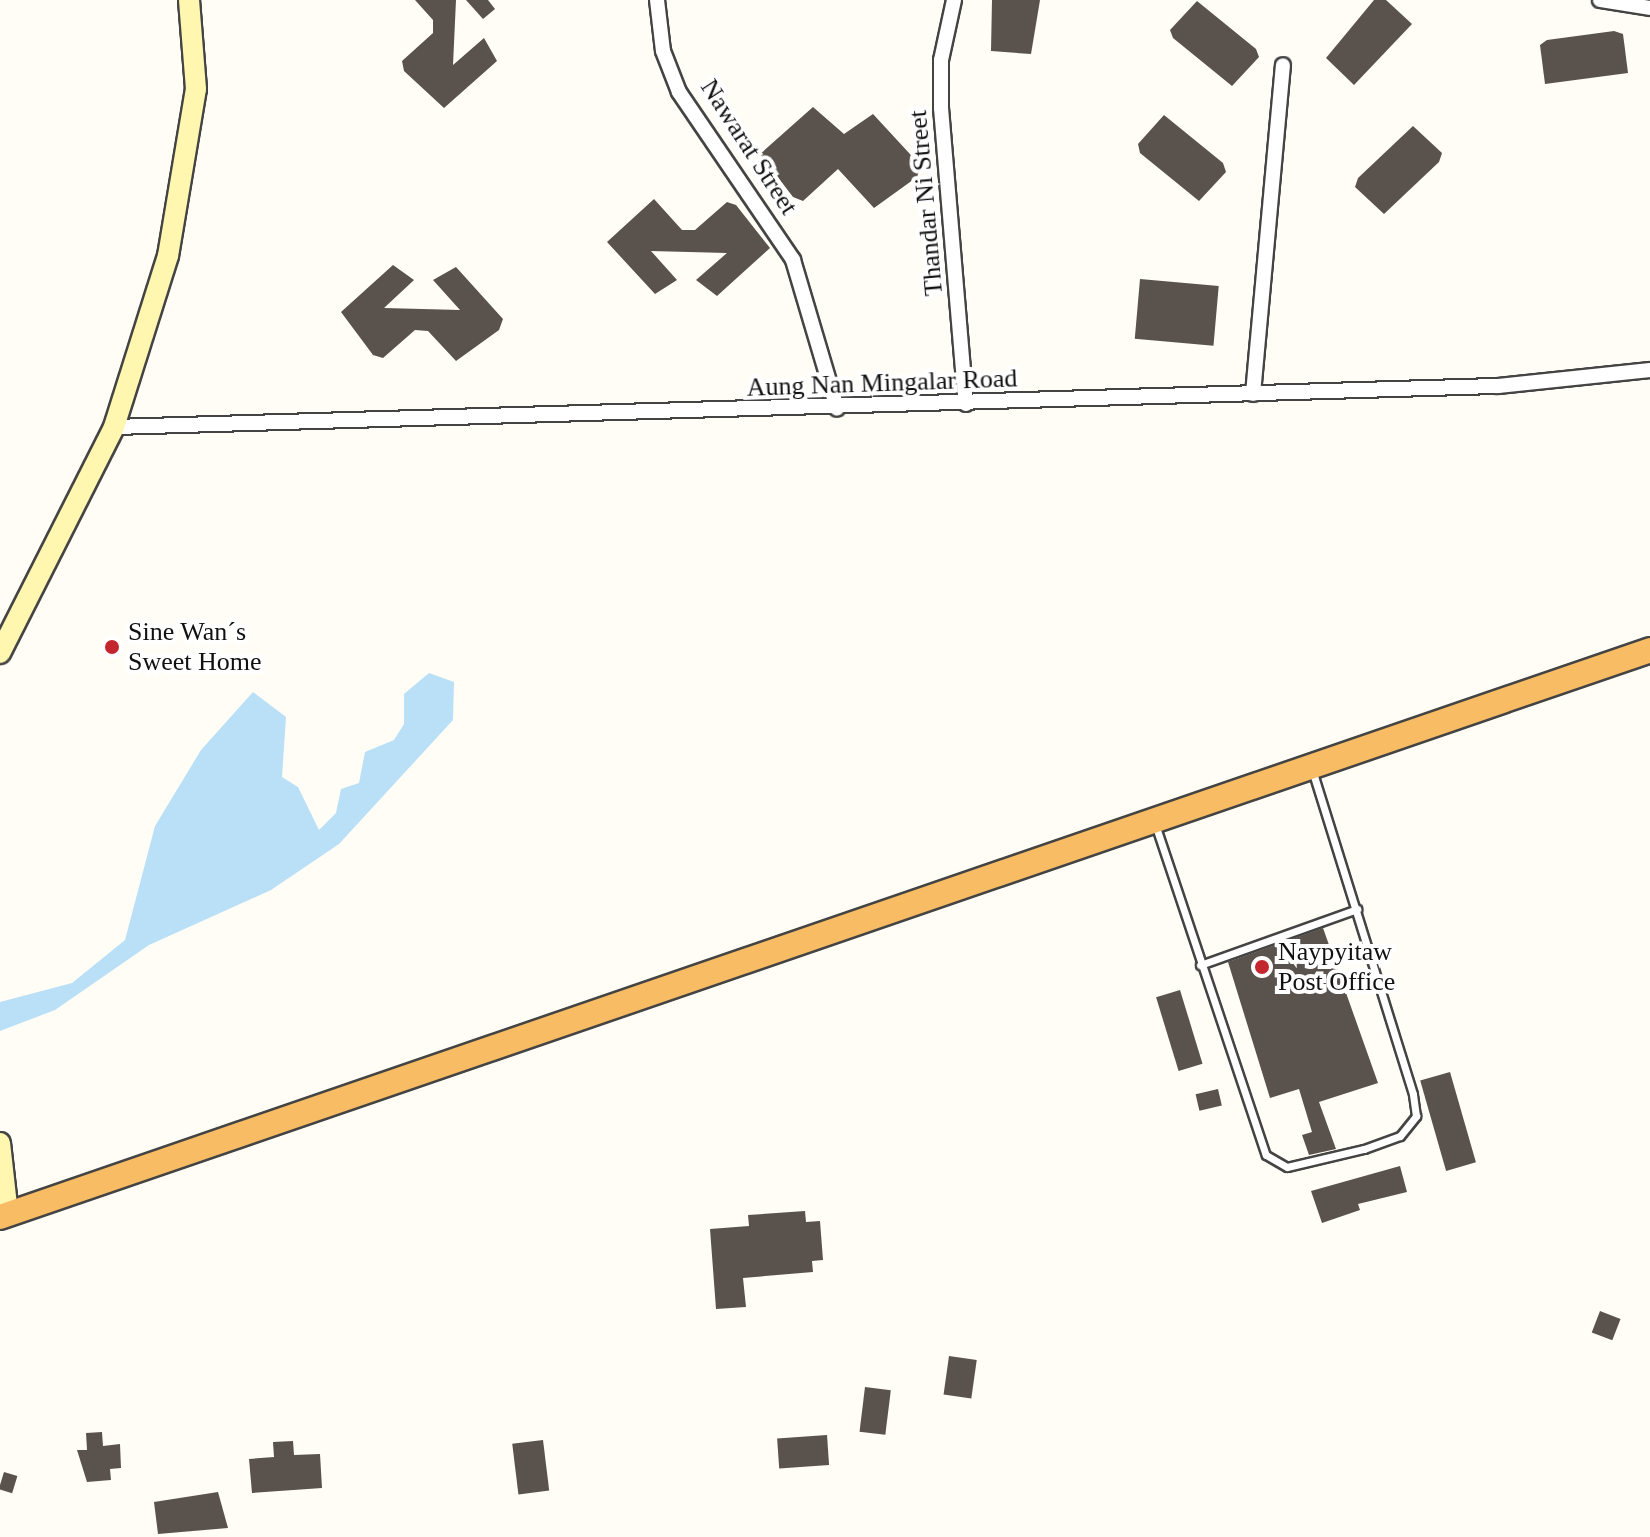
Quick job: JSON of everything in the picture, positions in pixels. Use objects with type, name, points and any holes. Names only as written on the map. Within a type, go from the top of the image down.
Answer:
[{"type":"highway","points":[[4,1215],[1650,650]]},
{"type":"main road","points":[[0,653],[114,427],[168,256],[196,89],[189,0]]},
{"type":"main road","points":[[0,1143],[4,1215]]},
{"type":"street","name":"Nawarat Street","points":[[657,0],[679,92],[793,260],[837,409]]},
{"type":"street","name":"Thandar Ni Street","points":[[954,0],[941,60],[941,108],[966,404]]},
{"type":"street","points":[[1600,0],[1650,8]]},
{"type":"street","points":[[1253,394],[1283,65]]},
{"type":"street","name":"Aung Nan Mingalar Road","points":[[114,427],[837,409],[1498,386],[1650,370]]},
{"type":"lane","points":[[1154,820],[1266,1155],[1287,1167],[1364,1149],[1400,1136],[1416,1116],[1357,909],[1311,767]]},
{"type":"lane","points":[[1200,965],[1357,909]]},
{"type":"water","points":[[429,673],[454,682],[453,720],[339,844],[271,890],[149,945],[55,1010],[0,1031],[0,1002],[72,983],[125,940],[155,826],[201,750],[253,692],[286,717],[282,777],[298,787],[319,830],[336,813],[341,789],[359,783],[365,752],[394,740],[404,724],[404,694]]},
{"type":"building","points":[[415,0],[456,0],[453,65],[484,38],[497,61],[444,108],[404,71],[402,61],[433,33],[433,20]]},
{"type":"building","points":[[466,0],[488,0],[495,9],[483,19]]},
{"type":"building","points":[[992,0],[1040,0],[1031,54],[991,51]]},
{"type":"building","points":[[1374,0],[1386,0],[1412,24],[1354,85],[1326,58]]},
{"type":"building","points":[[1197,1],[1256,49],[1259,57],[1232,86],[1173,38],[1170,30]]},
{"type":"building","points":[[1614,31],[1623,34],[1628,73],[1545,84],[1540,45],[1547,40]]},
{"type":"building","points":[[813,107],[844,134],[873,114],[921,166],[917,177],[874,208],[838,169],[803,201],[793,197],[760,154]]},
{"type":"building","points":[[1164,115],[1223,163],[1226,172],[1199,201],[1140,153],[1138,144]]},
{"type":"building","points":[[1413,126],[1442,153],[1439,162],[1384,214],[1355,187],[1358,178]]},
{"type":"building","points":[[654,199],[682,230],[695,230],[727,202],[736,205],[770,248],[717,296],[696,280],[727,253],[651,251],[677,280],[655,294],[607,242]]},
{"type":"building","points":[[393,265],[414,280],[384,308],[460,310],[433,280],[456,267],[503,319],[499,330],[456,361],[428,331],[415,330],[383,358],[373,355],[341,312]]},
{"type":"building","points":[[1140,279],[1219,286],[1213,346],[1135,339]]},
{"type":"building","points":[[1323,928],[1378,1083],[1319,1102],[1336,1149],[1309,1155],[1302,1135],[1312,1132],[1299,1089],[1270,1098],[1228,962]]},
{"type":"building","points":[[1180,990],[1203,1064],[1179,1071],[1156,997]]},
{"type":"building","points":[[1450,1072],[1476,1162],[1446,1171],[1420,1081]]},
{"type":"building","points":[[1218,1089],[1222,1106],[1199,1111],[1196,1094]]},
{"type":"building","points":[[1400,1166],[1407,1192],[1358,1204],[1360,1210],[1322,1223],[1311,1191]]},
{"type":"building","points":[[805,1211],[806,1222],[820,1221],[823,1260],[812,1261],[813,1272],[743,1278],[746,1307],[716,1309],[710,1229],[749,1226],[748,1215]]},
{"type":"building","points":[[1600,1311],[1621,1319],[1612,1340],[1592,1332]]},
{"type":"building","points":[[949,1356],[977,1360],[971,1399],[944,1395]]},
{"type":"building","points":[[865,1387],[891,1390],[885,1435],[860,1432]]},
{"type":"building","points":[[102,1432],[103,1446],[120,1444],[121,1468],[110,1469],[111,1480],[87,1482],[77,1450],[87,1450],[86,1433]]},
{"type":"building","points":[[827,1435],[829,1465],[779,1468],[777,1438]]},
{"type":"building","points":[[543,1440],[549,1491],[518,1494],[512,1444]]},
{"type":"building","points":[[293,1441],[294,1455],[320,1454],[322,1488],[252,1493],[249,1459],[274,1457],[273,1442]]},
{"type":"building","points":[[4,1472],[17,1476],[12,1493],[0,1490]]},
{"type":"building","points":[[218,1492],[228,1528],[158,1534],[154,1502]]},
{"type":"place","name":"Sine Wan´s Sweet Home","points":[[112,647]]},
{"type":"place","name":"Naypyitaw Post Office","points":[[1262,967]]}]
